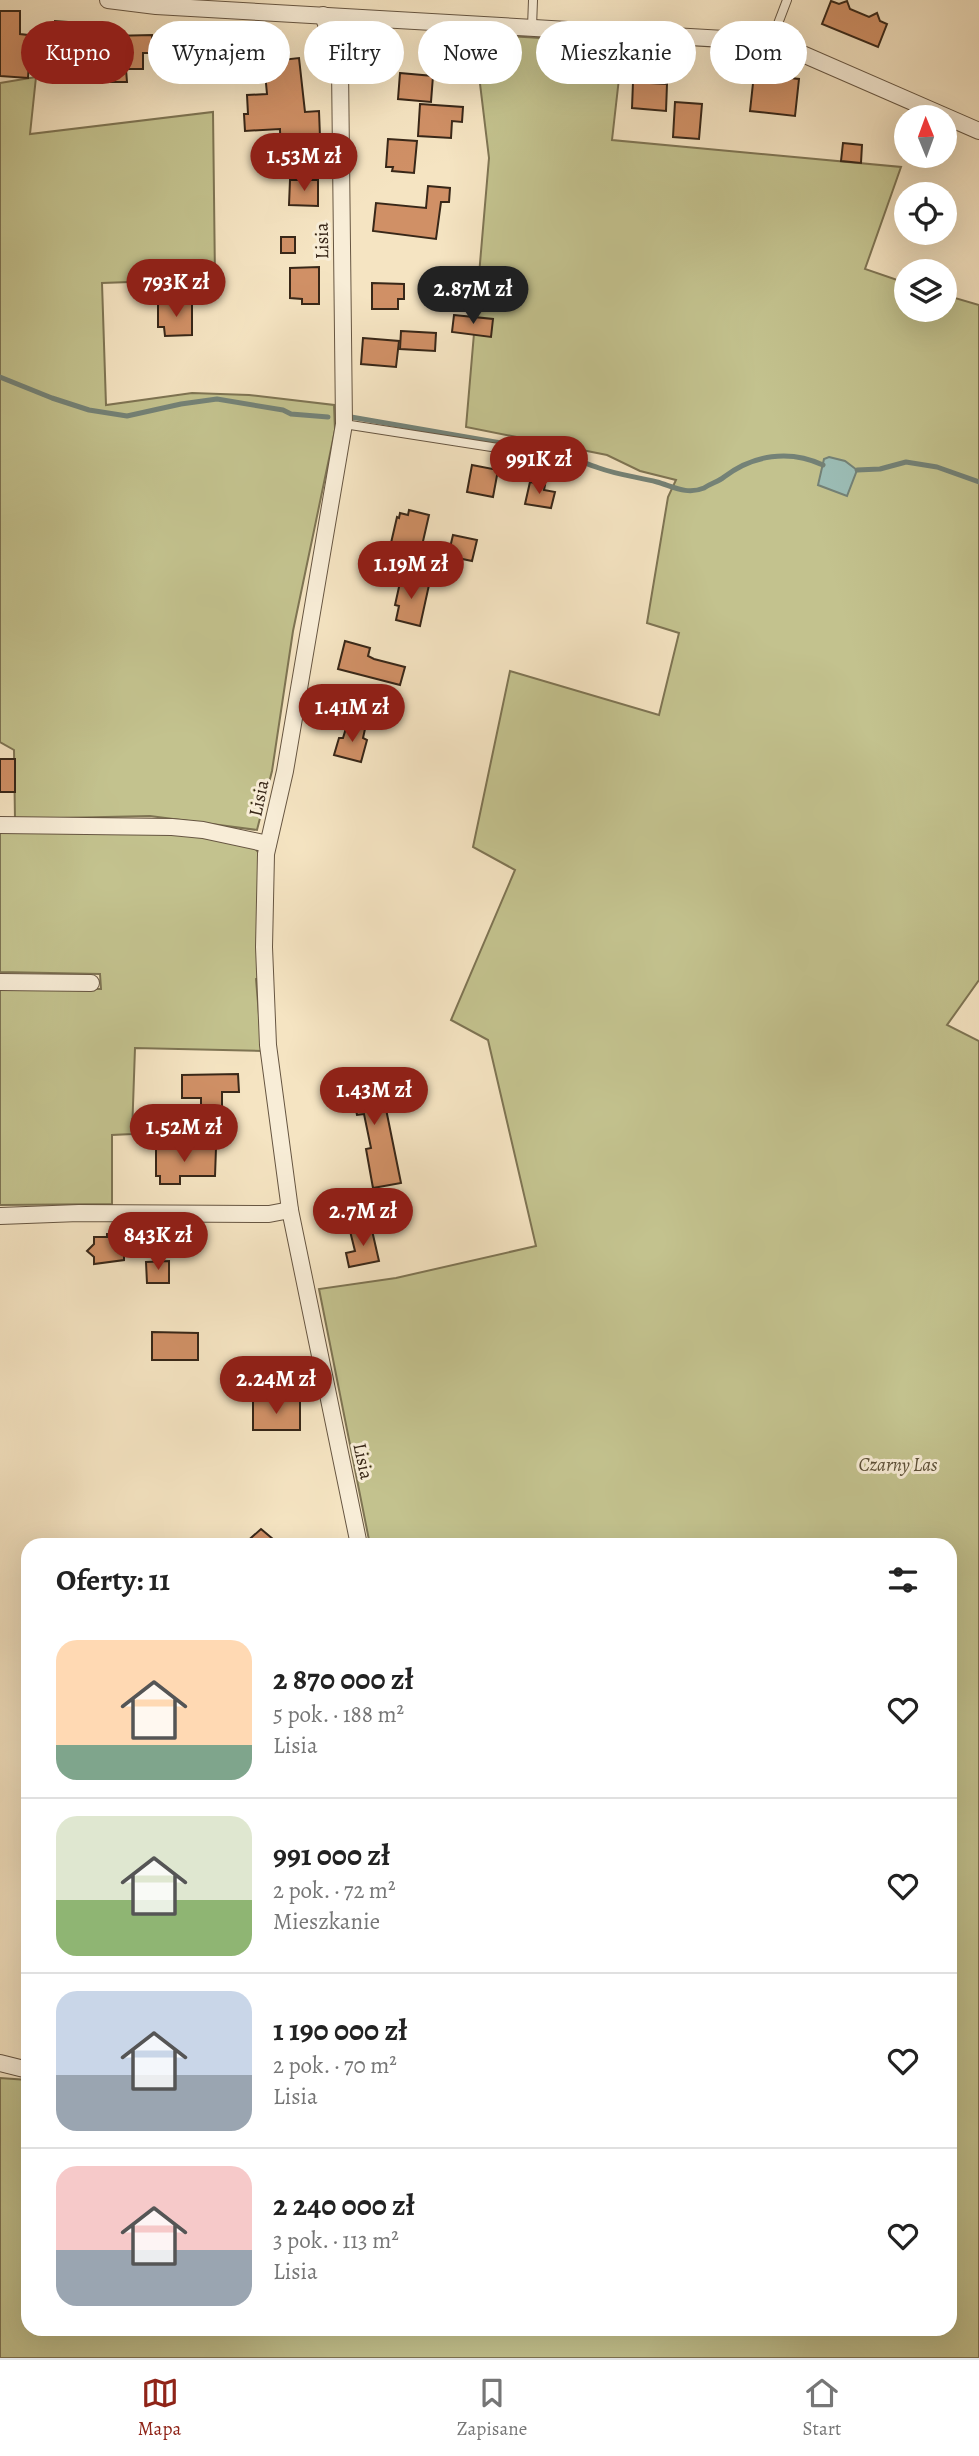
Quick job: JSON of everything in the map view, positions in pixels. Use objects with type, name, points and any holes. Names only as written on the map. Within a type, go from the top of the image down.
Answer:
[{"type":"street","points":[[108,0],[156,6],[710,38]]},
{"type":"street","name":"Lisia","points":[[323,15],[340,67],[344,424],[285,771],[276,819],[268,844],[264,898],[266,1009],[271,1073],[290,1210],[358,1538]]},
{"type":"street","points":[[807,57],[979,131]]},
{"type":"street","points":[[0,825],[172,827],[268,844]]},
{"type":"street","points":[[0,982],[91,983]]},
{"type":"street","points":[[0,1216],[79,1213],[269,1214],[290,1210]]},
{"type":"street","points":[[0,2063],[21,2068]]},
{"type":"lane","points":[[532,27],[533,0]]},
{"type":"lane","points":[[779,21],[787,0]]},
{"type":"lane","points":[[344,424],[543,455]]},
{"type":"green space","name":"Czarny Las","points":[[522,37],[536,38],[536,84],[618,84],[612,140],[901,168],[865,269],[894,279],[894,322],[957,322],[957,299],[979,305],[979,980],[947,1025],[979,1041],[979,2358],[0,2358],[0,2078],[21,2080],[21,2336],[957,2336],[957,1538],[369,1538],[319,1289],[396,1278],[536,1246],[488,1040],[451,1020],[515,870],[473,847],[510,671],[659,715],[679,633],[647,623],[668,497],[676,480],[640,471],[607,455],[466,427],[489,158],[480,84],[522,84]]},
{"type":"green space","points":[[21,80],[21,84],[35,84],[30,134],[213,112],[215,279],[102,283],[106,405],[192,393],[249,395],[334,405],[335,430],[293,631],[272,771],[257,830],[150,816],[15,819],[14,750],[0,742],[0,83]]},
{"type":"green space","points":[[0,831],[180,831],[255,848],[260,855],[260,978],[256,979],[262,1051],[135,1048],[132,1134],[112,1135],[112,1204],[0,1205],[0,987],[101,989],[100,974],[0,972]]},
{"type":"water","points":[[829,457],[845,461],[857,470],[847,496],[818,485],[824,459]]},
{"type":"building","points":[[831,1],[839,4],[847,1],[850,9],[869,17],[877,13],[880,21],[887,24],[878,47],[822,24]]},
{"type":"building","points":[[0,11],[20,11],[21,78],[0,76]]},
{"type":"building","points":[[134,35],[148,35],[148,53],[143,53],[143,69],[134,69]]},
{"type":"building","points":[[299,58],[305,112],[319,111],[320,137],[298,138],[298,172],[281,172],[280,129],[245,131],[244,114],[248,114],[247,95],[267,94],[266,84],[290,84],[290,59]]},
{"type":"building","points":[[404,73],[418,75],[418,84],[432,84],[431,102],[398,99],[399,84],[404,84]]},
{"type":"building","points":[[633,84],[667,84],[666,111],[632,108]]},
{"type":"building","points":[[753,84],[798,84],[795,116],[750,111]]},
{"type":"building","points":[[675,102],[702,104],[699,139],[673,137]]},
{"type":"building","points":[[420,104],[463,107],[462,122],[452,121],[451,138],[418,136]]},
{"type":"building","points":[[388,139],[417,141],[414,173],[392,171],[393,167],[386,167]]},
{"type":"building","points":[[843,143],[862,145],[861,163],[841,161]]},
{"type":"building","points":[[290,180],[318,180],[318,206],[289,205]]},
{"type":"building","points":[[428,186],[450,188],[449,202],[441,202],[436,239],[373,231],[376,203],[426,208]]},
{"type":"building","points":[[281,237],[295,237],[295,253],[281,253]]},
{"type":"building","points":[[319,267],[319,304],[302,304],[302,299],[290,298],[290,268]]},
{"type":"building","points":[[372,283],[404,284],[404,299],[398,299],[398,309],[372,309]]},
{"type":"building","points":[[158,303],[192,303],[192,335],[165,336],[164,327],[158,327]]},
{"type":"building","points":[[454,315],[493,319],[491,337],[452,332]]},
{"type":"building","points":[[401,331],[436,333],[435,351],[400,349]]},
{"type":"building","points":[[363,338],[399,341],[396,367],[361,364]]},
{"type":"building","points":[[472,465],[498,470],[493,497],[467,492]]},
{"type":"building","points":[[530,482],[545,485],[544,490],[555,492],[551,508],[525,504]]},
{"type":"building","points":[[409,510],[429,515],[421,550],[391,543],[397,517],[399,518],[400,513],[408,515]]},
{"type":"building","points":[[453,535],[477,540],[472,561],[448,556]]},
{"type":"building","points":[[401,578],[429,585],[420,626],[396,620],[399,606],[395,605]]},
{"type":"building","points":[[345,641],[370,648],[368,656],[374,659],[405,667],[400,685],[338,669]]},
{"type":"building","points":[[347,725],[365,729],[363,738],[367,740],[361,762],[334,755],[339,738],[343,738]]},
{"type":"building","points":[[0,759],[15,759],[15,792],[0,792]]},
{"type":"building","points":[[238,1074],[239,1092],[222,1092],[222,1112],[215,1112],[215,1117],[201,1117],[201,1098],[182,1098],[182,1075]]},
{"type":"building","points":[[366,1077],[368,1086],[381,1084],[383,1095],[395,1093],[398,1107],[386,1109],[401,1183],[373,1188],[366,1149],[371,1148],[364,1114],[357,1115],[353,1096],[335,1100],[332,1084]]},
{"type":"building","points":[[156,1148],[216,1148],[215,1176],[180,1176],[180,1184],[160,1184],[160,1176],[156,1176]]},
{"type":"building","points":[[371,1226],[379,1261],[349,1267],[346,1253],[355,1251],[350,1231]]},
{"type":"building","points":[[107,1234],[124,1234],[124,1260],[94,1264],[94,1257],[87,1251],[94,1244],[94,1237],[107,1237]]},
{"type":"building","points":[[169,1261],[169,1283],[147,1283],[146,1262]]},
{"type":"building","points":[[152,1332],[198,1333],[198,1360],[152,1360]]},
{"type":"building","points":[[253,1401],[300,1401],[300,1430],[253,1430]]},
{"type":"building","points":[[261,1529],[272,1538],[251,1538]]},
{"type":"waterway","points":[[0,377],[89,410],[127,416],[217,399],[283,410],[291,414],[328,417]]},
{"type":"waterway","points":[[351,417],[553,452],[606,470],[686,490],[704,488],[759,459],[797,457],[823,465]]},
{"type":"waterway","points":[[857,470],[880,469],[906,462],[937,467],[979,482]]}]
